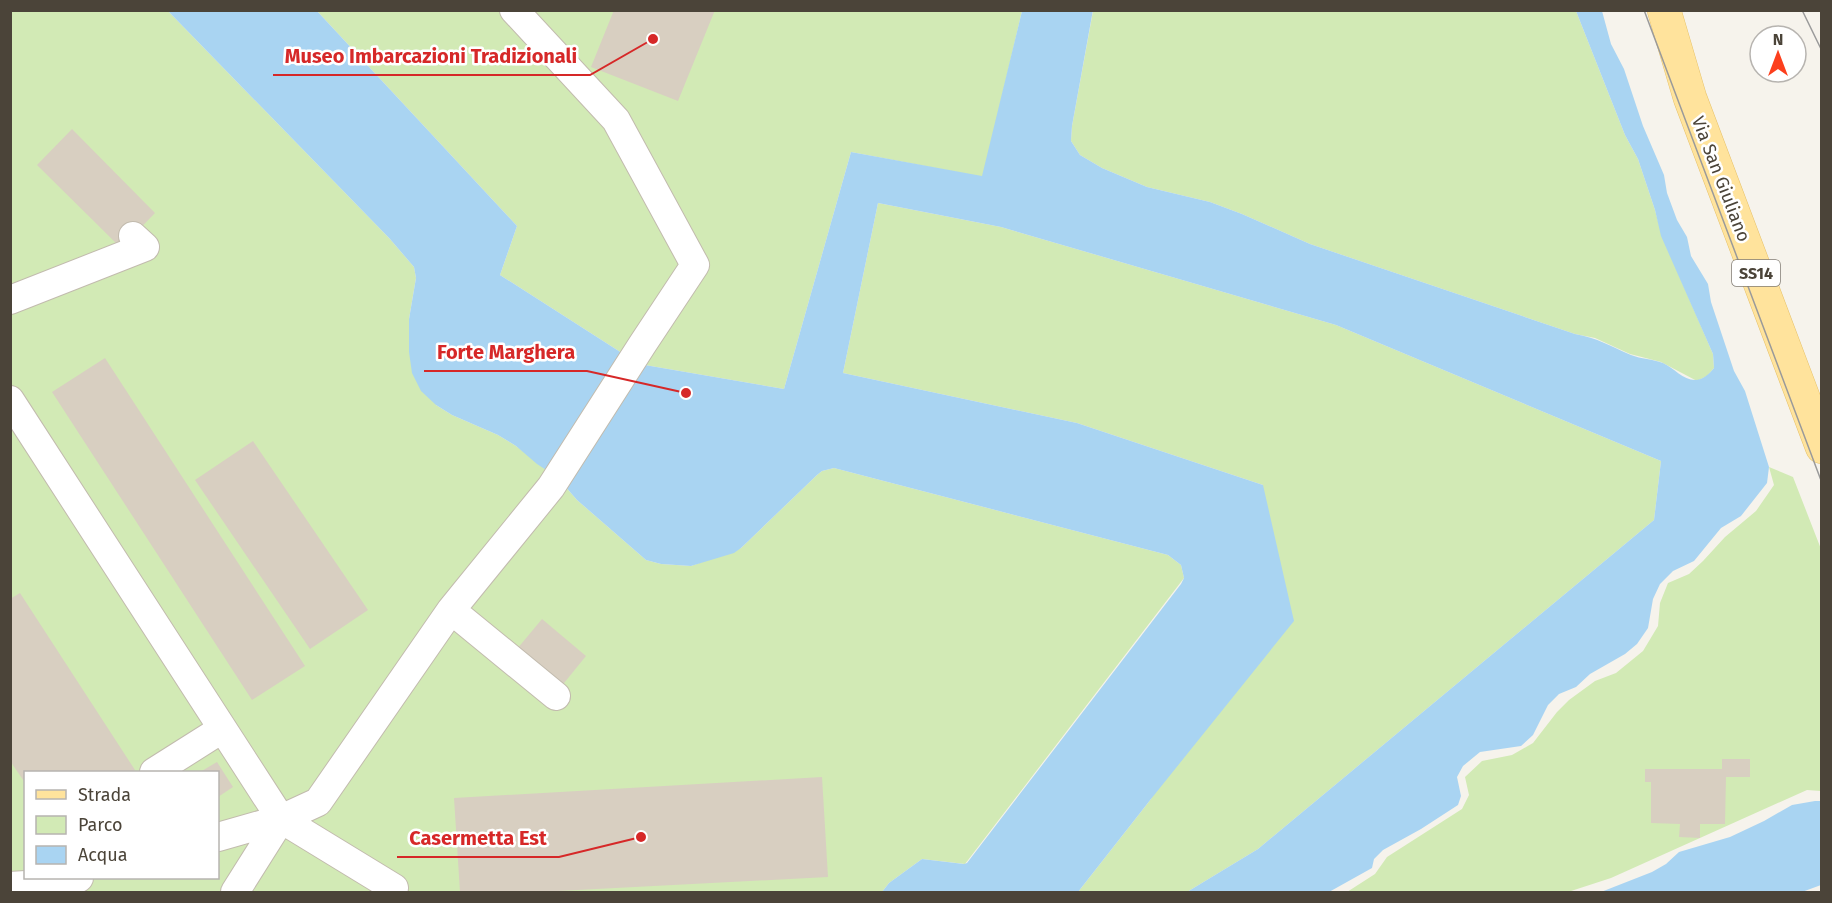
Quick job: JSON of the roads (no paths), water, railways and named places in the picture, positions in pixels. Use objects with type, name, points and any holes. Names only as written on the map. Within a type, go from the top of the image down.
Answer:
[{"type":"main road","name":"Via San Giuliano","points":[[1664,10],[1690,98],[1821,447]]},
{"type":"street","points":[[219,837],[280,819],[318,802],[451,610],[551,487],[695,266],[616,120],[514,10]]},
{"type":"street","points":[[1652,10],[1690,98]]},
{"type":"street","points":[[10,300],[145,247],[133,236]]},
{"type":"street","points":[[11,402],[280,819],[394,888]]},
{"type":"street","points":[[451,610],[556,696]]},
{"type":"street","points":[[156,771],[222,729]]},
{"type":"street","points":[[235,892],[280,819]]},
{"type":"street","points":[[10,886],[58,884],[76,879]]},
{"type":"water","points":[[1093,10],[1072,126],[1071,141],[1080,155],[1102,168],[1147,187],[1210,202],[1310,244],[1597,340],[1635,356],[1663,363],[1686,378],[1698,380],[1714,368],[1713,354],[1661,236],[1638,159],[1625,135],[1576,11],[1602,11],[1611,44],[1624,69],[1643,126],[1664,175],[1667,193],[1677,220],[1687,237],[1691,256],[1708,284],[1711,302],[1734,371],[1745,391],[1769,467],[1767,483],[1741,516],[1721,528],[1694,561],[1673,571],[1660,584],[1653,599],[1648,628],[1637,644],[1625,654],[1590,674],[1576,687],[1559,694],[1548,705],[1533,735],[1521,746],[1480,752],[1463,766],[1457,777],[1461,796],[1458,805],[1383,850],[1374,859],[1372,868],[1329,892],[1187,892],[1258,849],[1654,520],[1661,461],[1336,325],[1001,227],[878,203],[843,373],[1077,423],[1263,485],[1294,621],[1078,892],[882,892],[889,883],[922,859],[967,863],[1181,584],[1184,578],[1181,565],[1168,555],[834,468],[817,475],[734,553],[691,566],[661,564],[646,560],[577,500],[557,477],[516,446],[498,435],[452,415],[436,405],[421,391],[412,373],[409,352],[409,319],[416,278],[414,267],[390,239],[168,11],[317,11],[517,226],[500,275],[639,364],[784,389],[851,152],[982,176],[1022,11]]},
{"type":"water","points":[[1821,801],[1821,885],[1802,892],[1601,892],[1652,872],[1666,864],[1679,852],[1730,837],[1792,805]]},
{"type":"tram line","points":[[1644,10],[1822,483]]},
{"type":"tram line","points":[[1802,10],[1822,51]]},
{"type":"place","name":"Museo Imbarcazioni Tradizionali","points":[[653,39]]},
{"type":"place","name":"Forte Marghera","points":[[686,393]]},
{"type":"place","name":"Casermetta Est","points":[[641,837]]}]
